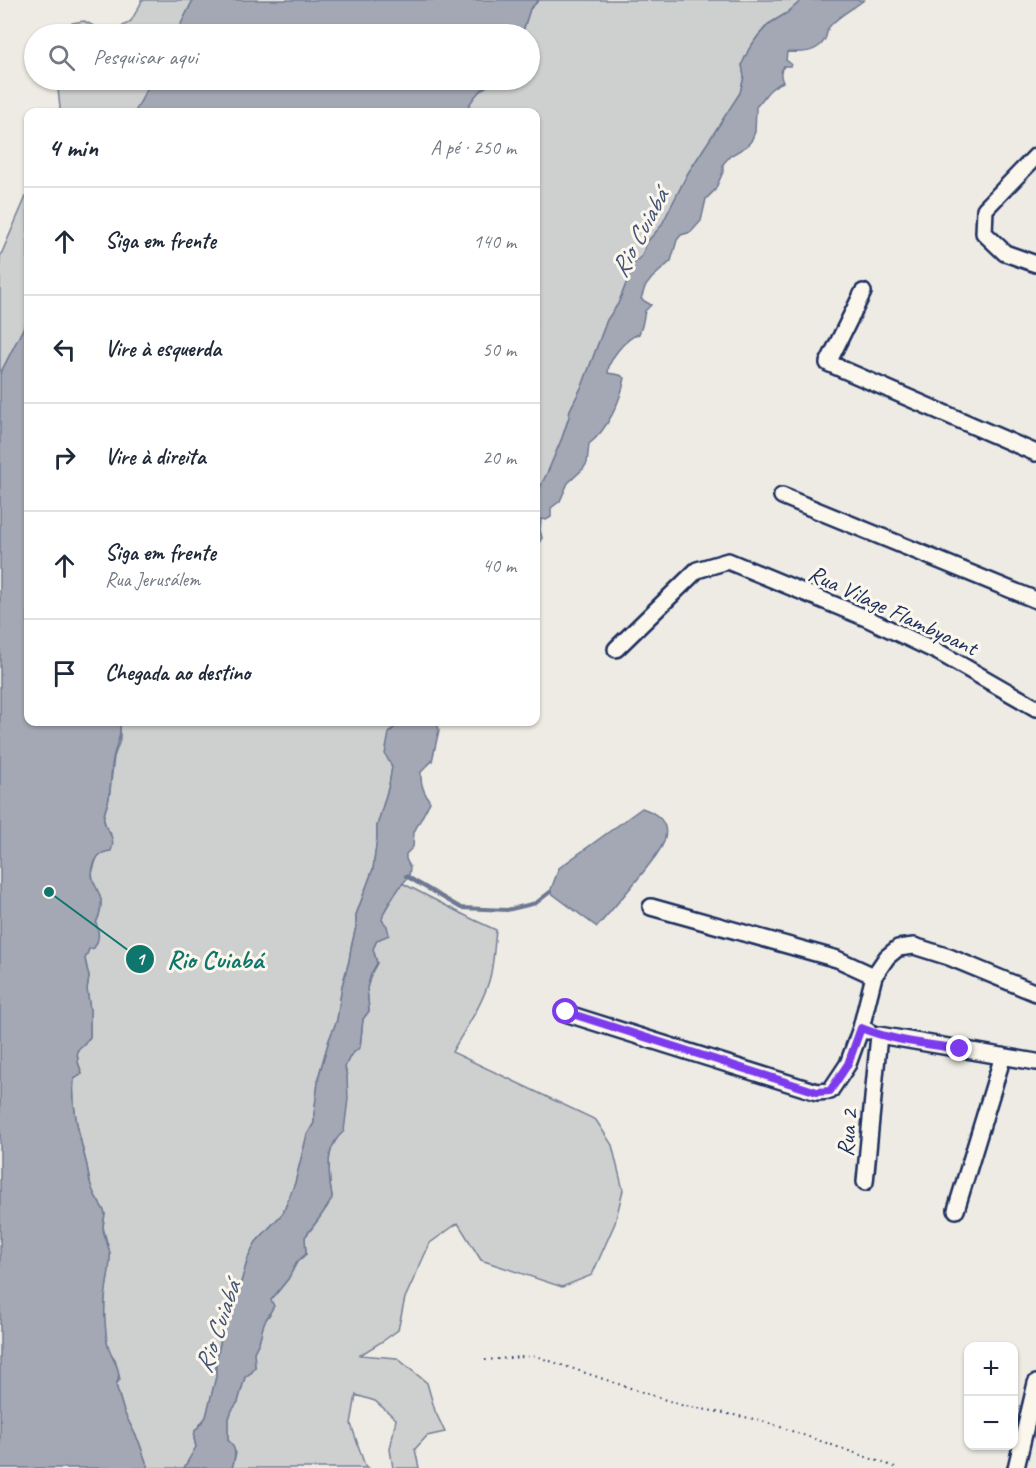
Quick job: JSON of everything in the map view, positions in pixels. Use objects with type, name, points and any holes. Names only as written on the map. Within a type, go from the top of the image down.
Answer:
[{"type":"street","points":[[1036,156],[985,209],[984,233],[1005,253],[1036,264]]},
{"type":"street","points":[[863,292],[828,363],[1036,453]]},
{"type":"street","points":[[782,496],[1036,600]]},
{"type":"street","name":"Rua Vilage Flambyoant","points":[[616,649],[697,570],[728,561],[866,618],[940,653],[1036,708]]},
{"type":"street","points":[[651,907],[837,959],[874,976]]},
{"type":"street","points":[[566,1012],[817,1092],[830,1091],[848,1064],[861,1028],[874,976],[887,957],[898,948],[914,946],[949,957],[1036,993]]},
{"type":"street","points":[[861,1028],[897,1039],[1036,1062]]},
{"type":"street","name":"Rua 2","points":[[865,1182],[879,1035]]},
{"type":"street","points":[[956,1210],[1003,1056]]},
{"type":"street","points":[[1016,1468],[1036,1383]]},
{"type":"path","points":[[485,1360],[535,1356],[681,1405],[760,1420],[898,1468]]},
{"type":"shaded area","points":[[141,0],[193,0],[181,24],[126,24],[131,21]]},
{"type":"shaded area","points":[[193,0],[539,0],[530,9],[525,24],[181,24]]},
{"type":"shaded area","points":[[539,0],[802,0],[787,13],[768,24],[749,49],[742,64],[744,77],[740,93],[688,173],[661,227],[647,242],[642,256],[628,272],[618,304],[607,320],[583,384],[570,410],[562,438],[540,488],[540,108],[467,108],[481,90],[540,90],[540,24],[525,24],[530,9]]},
{"type":"shaded area","name":"Rio Cuiabá","points":[[802,0],[864,0],[831,25],[822,44],[814,50],[787,52],[786,60],[791,64],[784,66],[782,70],[783,82],[770,90],[756,107],[755,132],[751,141],[723,164],[723,172],[715,190],[706,199],[701,221],[691,232],[681,235],[677,240],[671,261],[645,287],[641,299],[651,305],[645,311],[639,334],[619,350],[609,367],[608,373],[625,378],[620,396],[602,431],[589,444],[587,463],[568,483],[560,501],[551,508],[551,517],[546,520],[541,519],[540,530],[540,488],[562,438],[570,410],[583,384],[607,320],[618,304],[628,272],[642,256],[647,242],[661,226],[688,173],[740,93],[744,77],[742,64],[749,49],[769,24]]},
{"type":"shaded area","points":[[84,21],[90,24],[71,24]]},
{"type":"shaded area","points":[[58,90],[147,90],[137,108],[60,108]]},
{"type":"shaded area","points":[[147,90],[482,90],[468,108],[137,108]]},
{"type":"shaded area","points":[[24,201],[24,327],[0,374],[0,257]]},
{"type":"shaded area","name":"Rio Cuiabá","points":[[24,327],[24,726],[120,726],[104,815],[113,845],[111,851],[99,856],[92,870],[101,906],[96,923],[98,939],[94,948],[89,949],[85,959],[89,977],[87,989],[90,1037],[77,1051],[82,1074],[74,1079],[73,1090],[77,1123],[90,1183],[105,1213],[103,1230],[110,1258],[105,1304],[108,1348],[118,1369],[116,1385],[124,1412],[139,1442],[148,1468],[0,1468],[0,374]]},
{"type":"shaded area","points":[[120,726],[396,726],[391,730],[387,756],[392,767],[377,826],[373,869],[356,915],[356,927],[342,986],[337,1020],[319,1075],[314,1123],[307,1135],[295,1183],[283,1213],[256,1242],[248,1258],[240,1286],[224,1318],[216,1363],[216,1377],[206,1417],[195,1431],[196,1447],[184,1468],[148,1468],[139,1442],[124,1412],[116,1385],[120,1379],[115,1360],[109,1353],[104,1322],[110,1254],[103,1227],[105,1213],[90,1183],[77,1123],[73,1090],[74,1079],[82,1074],[77,1051],[90,1037],[87,989],[89,977],[85,959],[98,932],[96,923],[101,900],[92,873],[97,857],[111,834],[103,818],[109,799],[114,757],[120,740]]},
{"type":"shaded area","name":"Rio Cuiabá","points":[[396,726],[438,726],[439,730],[432,761],[421,772],[423,788],[430,802],[414,832],[413,847],[406,854],[410,867],[409,877],[393,897],[383,915],[382,920],[387,926],[389,935],[377,940],[373,949],[377,963],[367,988],[369,1011],[363,1019],[360,1047],[350,1056],[345,1067],[348,1099],[344,1131],[334,1142],[330,1155],[332,1197],[325,1211],[305,1237],[306,1254],[297,1262],[288,1279],[271,1300],[274,1306],[264,1323],[254,1352],[255,1367],[245,1377],[238,1402],[228,1421],[228,1440],[235,1453],[232,1468],[184,1468],[196,1447],[195,1431],[206,1417],[216,1377],[216,1363],[224,1318],[240,1286],[248,1258],[256,1242],[283,1213],[295,1183],[307,1135],[314,1123],[319,1075],[337,1020],[342,986],[356,927],[356,915],[373,869],[377,826],[392,767],[385,754],[389,733]]},
{"type":"shaded area","points":[[642,808],[652,812],[663,822],[666,832],[664,842],[642,874],[597,927],[550,892],[559,868]]},
{"type":"shaded area","points":[[402,883],[496,930],[492,969],[486,991],[452,1052],[596,1120],[612,1145],[623,1190],[615,1223],[592,1275],[562,1287],[481,1260],[458,1223],[430,1243],[405,1298],[398,1330],[360,1355],[397,1358],[427,1383],[435,1411],[445,1432],[427,1436],[415,1449],[419,1468],[393,1468],[390,1449],[396,1419],[375,1401],[356,1395],[351,1424],[365,1466],[369,1468],[232,1468],[236,1453],[228,1440],[228,1421],[238,1402],[245,1377],[255,1367],[254,1352],[264,1322],[270,1314],[271,1300],[288,1279],[297,1262],[306,1254],[305,1237],[332,1197],[329,1161],[334,1142],[344,1130],[347,1077],[345,1067],[350,1056],[360,1047],[363,1019],[369,1011],[367,988],[377,963],[373,949],[377,940],[383,937],[383,913]]},
{"type":"waterway","points":[[406,876],[461,908],[507,910],[536,903],[550,892]]},
{"type":"place","name":"Rio Cuiabá","points":[[49,892]]},
{"type":"route","points":[[566,1012],[817,1092],[830,1091],[848,1064],[861,1028],[897,1039],[960,1049]]}]
